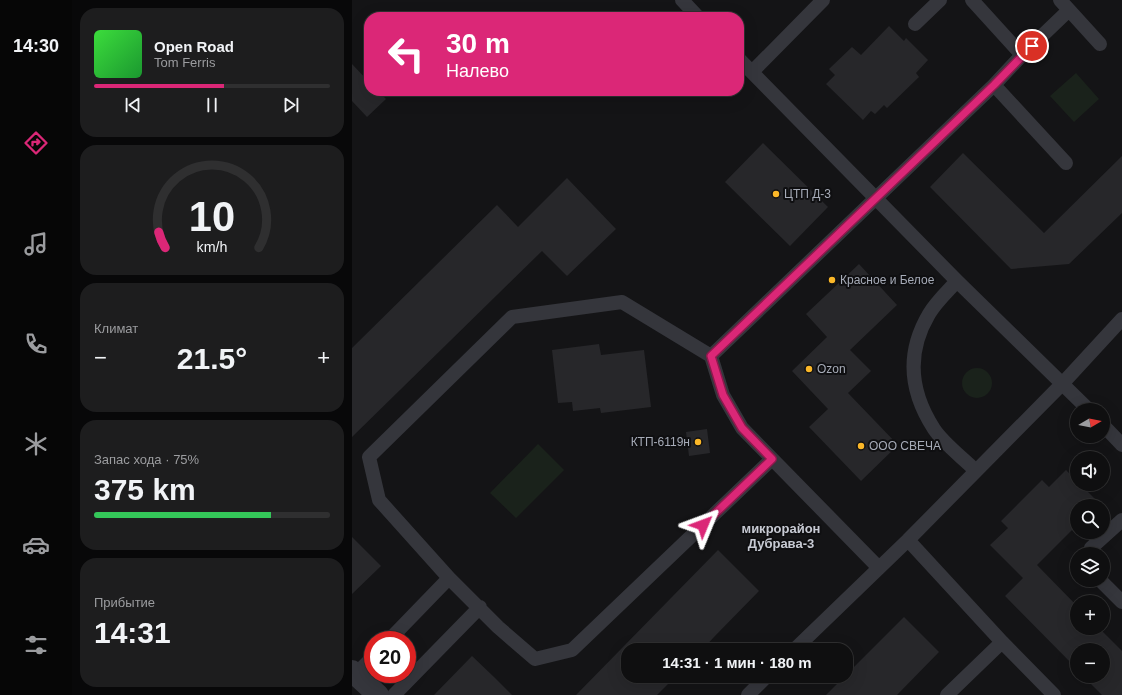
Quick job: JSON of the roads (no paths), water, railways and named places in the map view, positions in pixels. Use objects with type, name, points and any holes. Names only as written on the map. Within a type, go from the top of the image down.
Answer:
[{"type":"street","points":[[354,673],[378,695]]},
{"type":"lane","points":[[682,0],[693,12]]},
{"type":"lane","points":[[752,72],[824,0]]},
{"type":"lane","points":[[915,24],[940,0]]},
{"type":"lane","points":[[972,0],[1022,54]]},
{"type":"lane","points":[[711,356],[994,85],[1064,5],[1100,44]]},
{"type":"lane","points":[[744,64],[957,281],[1082,403]]},
{"type":"lane","points":[[994,85],[1066,163]]},
{"type":"lane","points":[[957,281],[929,313],[917,342],[913,376],[919,400],[935,430],[975,470]]},
{"type":"lane","points":[[772,459],[572,650],[535,659],[498,626],[449,578],[378,500],[369,457],[512,317],[622,302],[711,356],[723,395],[742,428],[878,567]]},
{"type":"lane","points":[[801,643],[878,567],[908,540],[975,470],[1063,383],[1122,319]]},
{"type":"lane","points":[[1110,432],[1122,445]]},
{"type":"lane","points":[[1092,547],[1122,520]]},
{"type":"lane","points":[[908,540],[1002,642],[1054,695]]},
{"type":"lane","points":[[398,631],[449,578]]},
{"type":"lane","points":[[1107,587],[1122,602]]},
{"type":"lane","points":[[394,695],[480,607]]},
{"type":"lane","points":[[946,695],[1002,642]]},
{"type":"lane","points":[[354,673],[364,665]]},
{"type":"lane","points":[[748,695],[760,683]]},
{"type":"place","name":"ЦТП Д-3","points":[[776,194]]},
{"type":"place","name":"Красное и Белое","points":[[832,280]]},
{"type":"place","name":"Ozon","points":[[809,369]]},
{"type":"place","name":"КТП-6119н","points":[[698,442]]},
{"type":"place","name":"ООО СВЕЧА","points":[[861,446]]},
{"type":"district","name":"микрорайон Дубрава-3","points":[[781,536]]}]
